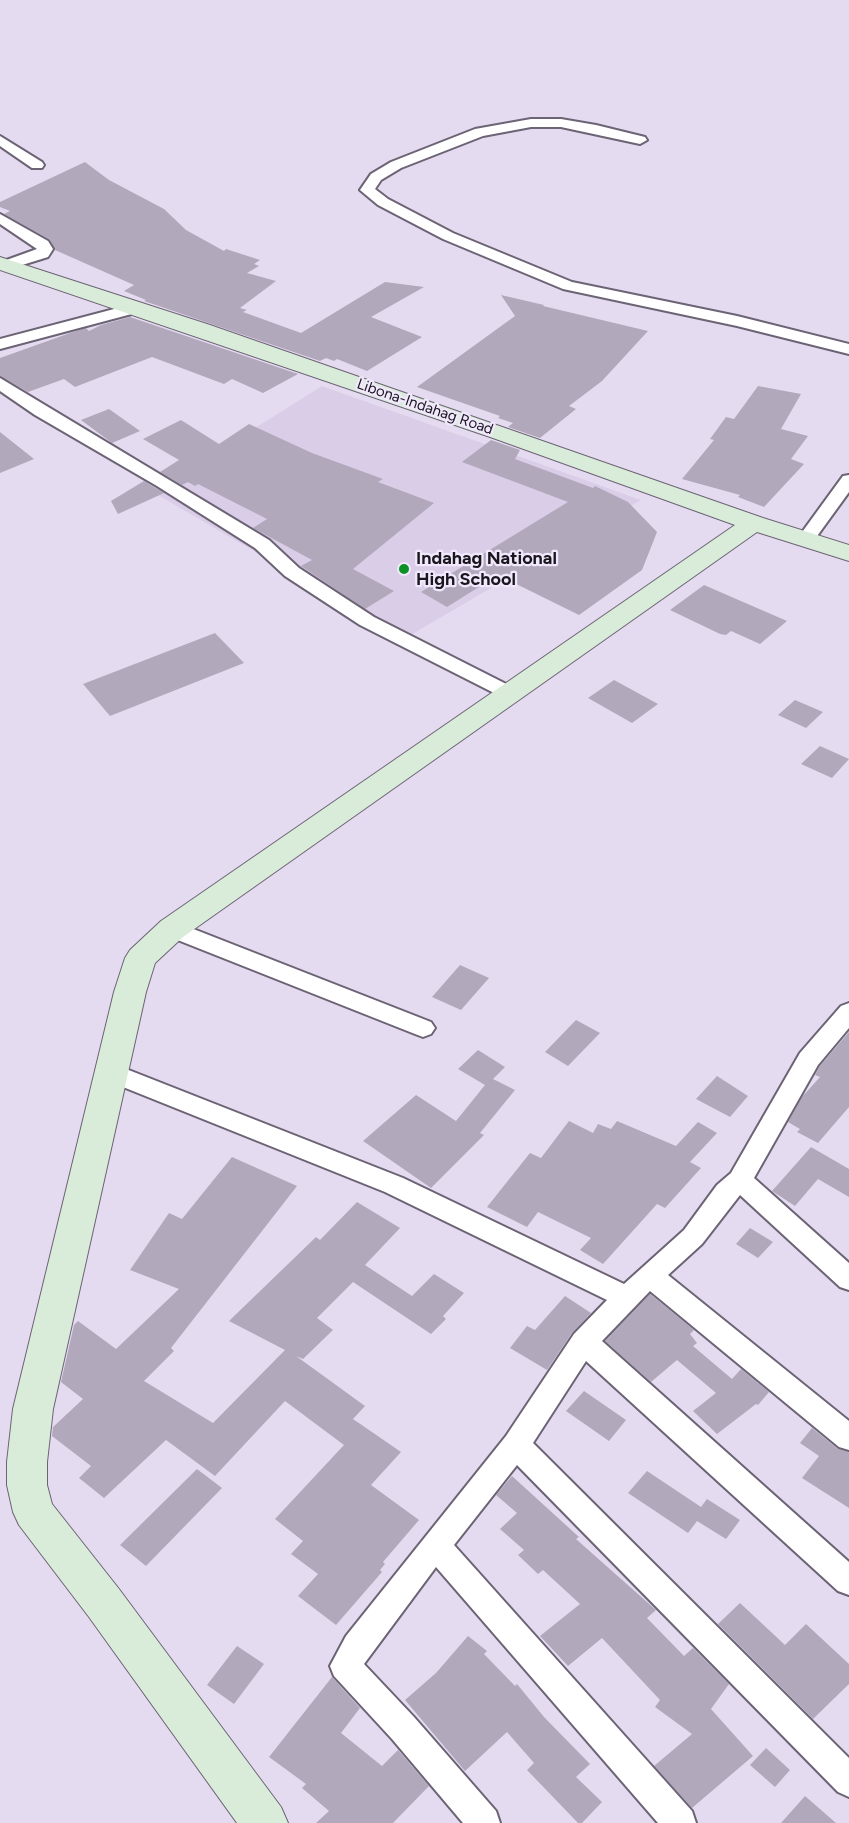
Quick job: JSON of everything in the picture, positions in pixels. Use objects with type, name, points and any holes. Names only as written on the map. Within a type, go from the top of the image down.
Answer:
[{"type":"main road","name":"Libona-Indahag Road","points":[[3,264],[502,433],[754,523],[849,553]]},
{"type":"main road","points":[[265,1823],[105,1603],[33,1512],[27,1485],[27,1462],[33,1409],[130,992],[141,958],[173,929],[754,523]]},
{"type":"street","points":[[640,140],[561,123],[531,123],[480,132],[396,165],[376,177],[367,190],[383,202],[448,236],[568,286],[737,321],[849,349]]},
{"type":"street","points":[[0,140],[37,165]]},
{"type":"street","points":[[0,218],[43,244],[45,249],[43,254],[3,264]]},
{"type":"street","points":[[0,344],[137,308]]},
{"type":"street","points":[[0,383],[42,411],[163,482],[262,544],[292,572],[367,621],[509,693]]},
{"type":"street","points":[[806,539],[849,480]]},
{"type":"street","points":[[173,929],[423,1028]]},
{"type":"street","points":[[484,1823],[403,1728],[345,1666],[357,1646],[516,1445],[584,1342],[626,1297],[693,1237],[726,1192],[740,1180],[809,1059],[849,1012]]},
{"type":"street","points":[[112,1072],[394,1185],[626,1297]]},
{"type":"street","points":[[740,1180],[849,1279]]},
{"type":"street","points":[[649,1275],[849,1438]]},
{"type":"street","points":[[584,1342],[849,1581]]},
{"type":"street","points":[[516,1445],[849,1781]]},
{"type":"street","points":[[436,1546],[680,1823]]},
{"type":"shaded area","name":"Indahag National High School","points":[[322,386],[641,500],[404,639],[153,492]]},
{"type":"building","points":[[85,162],[109,180],[164,209],[186,230],[224,251],[226,249],[260,260],[254,264],[259,266],[247,273],[276,281],[240,308],[247,310],[243,312],[301,333],[385,282],[424,287],[371,317],[422,337],[367,371],[337,359],[334,361],[326,358],[320,361],[144,301],[146,300],[124,291],[134,285],[55,250],[49,239],[4,214],[10,211],[0,207],[0,202]]},
{"type":"building","points":[[501,295],[648,331],[602,381],[569,406],[576,409],[540,438],[508,427],[513,423],[498,418],[500,416],[417,387],[515,316]]},
{"type":"building","points":[[130,317],[298,374],[263,393],[232,379],[224,384],[152,357],[75,387],[64,379],[28,392],[0,376],[0,358],[70,333],[86,328],[89,331],[101,325]]},
{"type":"building","points":[[758,386],[801,394],[781,429],[808,436],[791,459],[804,464],[764,507],[738,497],[740,495],[682,479],[714,440],[710,439],[726,417],[734,419]]},
{"type":"building","points":[[109,409],[140,431],[112,443],[81,420]]},
{"type":"building","points":[[181,420],[219,444],[249,424],[312,453],[383,479],[378,482],[434,503],[353,569],[394,591],[365,609],[301,566],[312,560],[253,528],[267,519],[198,484],[195,486],[188,482],[182,485],[160,472],[179,460],[143,439]]},
{"type":"building","points":[[0,432],[34,459],[0,473]]},
{"type":"building","points":[[491,440],[520,450],[515,459],[593,488],[595,486],[628,502],[657,532],[642,570],[579,615],[498,575],[447,607],[421,592],[568,502],[462,462]]},
{"type":"building","points":[[144,481],[164,493],[118,514],[111,501]]},
{"type":"building","points":[[704,585],[787,621],[760,644],[731,631],[726,635],[720,634],[670,610]]},
{"type":"building","points":[[215,633],[244,663],[110,716],[83,684]]},
{"type":"building","points":[[614,680],[658,704],[632,723],[588,698]]},
{"type":"building","points":[[795,700],[823,712],[806,728],[778,715]]},
{"type":"building","points":[[820,746],[849,759],[832,778],[801,764]]},
{"type":"building","points":[[460,965],[489,978],[461,1010],[432,997]]},
{"type":"building","points":[[576,1020],[600,1033],[568,1066],[545,1052]]},
{"type":"building","points":[[849,1032],[849,1107],[818,1143],[797,1132],[800,1129],[788,1122],[802,1097],[820,1077],[815,1075],[820,1066]]},
{"type":"building","points":[[478,1050],[505,1067],[493,1079],[515,1090],[480,1133],[484,1135],[431,1188],[363,1141],[416,1095],[456,1121],[485,1085],[458,1069]]},
{"type":"building","points":[[717,1076],[748,1096],[730,1117],[696,1099]]},
{"type":"building","points":[[569,1121],[593,1133],[598,1124],[611,1129],[617,1121],[676,1146],[698,1122],[717,1133],[690,1162],[701,1168],[665,1208],[657,1204],[603,1264],[580,1250],[591,1238],[538,1212],[527,1227],[487,1207],[530,1153],[541,1158]]},
{"type":"building","points":[[811,1147],[849,1169],[849,1197],[818,1179],[795,1206],[772,1191]]},
{"type":"building","points":[[232,1157],[297,1186],[171,1348],[174,1351],[144,1381],[213,1423],[285,1350],[229,1321],[316,1237],[320,1240],[357,1202],[400,1228],[365,1265],[412,1296],[434,1274],[464,1293],[443,1316],[446,1319],[431,1334],[353,1282],[317,1318],[333,1330],[303,1359],[296,1356],[365,1406],[353,1419],[401,1452],[371,1485],[419,1520],[383,1562],[385,1564],[380,1570],[382,1572],[336,1625],[298,1596],[318,1574],[291,1554],[303,1541],[275,1519],[344,1445],[285,1401],[215,1476],[166,1440],[104,1498],[79,1478],[91,1466],[52,1436],[53,1427],[83,1399],[61,1382],[74,1325],[78,1321],[116,1349],[179,1289],[130,1270],[169,1213],[182,1219]]},
{"type":"building","points":[[750,1228],[773,1242],[758,1258],[736,1244]]},
{"type":"building","points":[[650,1294],[694,1330],[690,1334],[697,1343],[693,1346],[732,1379],[741,1369],[769,1392],[758,1405],[756,1404],[717,1434],[693,1411],[716,1393],[677,1360],[651,1382],[605,1341]]},
{"type":"building","points":[[565,1296],[591,1313],[572,1333],[547,1370],[510,1348],[527,1326],[535,1330]]},
{"type":"building","points":[[584,1391],[626,1420],[609,1441],[566,1411]]},
{"type":"building","points":[[812,1428],[838,1449],[849,1452],[849,1508],[802,1478],[819,1456],[800,1443]]},
{"type":"building","points":[[197,1469],[222,1488],[146,1566],[120,1545]]},
{"type":"building","points":[[647,1471],[701,1507],[707,1499],[740,1520],[726,1539],[697,1521],[688,1533],[628,1493]]},
{"type":"building","points":[[512,1476],[579,1537],[576,1539],[656,1610],[647,1618],[684,1656],[693,1648],[729,1684],[711,1709],[753,1756],[692,1808],[654,1766],[692,1734],[655,1707],[660,1700],[602,1638],[568,1666],[540,1636],[580,1604],[543,1570],[538,1574],[518,1555],[524,1550],[500,1529],[517,1513],[496,1495]]},
{"type":"building","points":[[740,1603],[785,1645],[806,1624],[849,1664],[849,1684],[813,1719],[718,1624]]},
{"type":"building","points":[[468,1636],[487,1651],[484,1654],[515,1686],[517,1684],[544,1717],[590,1764],[576,1777],[602,1802],[582,1823],[578,1823],[527,1770],[534,1763],[507,1732],[465,1771],[405,1700],[436,1673]]},
{"type":"building","points":[[237,1646],[264,1664],[234,1704],[207,1685]]},
{"type":"building","points":[[332,1677],[360,1708],[341,1733],[382,1766],[398,1750],[429,1786],[393,1823],[316,1823],[329,1811],[302,1788],[306,1784],[269,1757]]},
{"type":"building","points":[[766,1748],[790,1770],[775,1787],[750,1765]]},
{"type":"building","points":[[805,1796],[836,1823],[781,1823]]},
{"type":"place","name":"Indahag National High School","points":[[404,569]]}]
